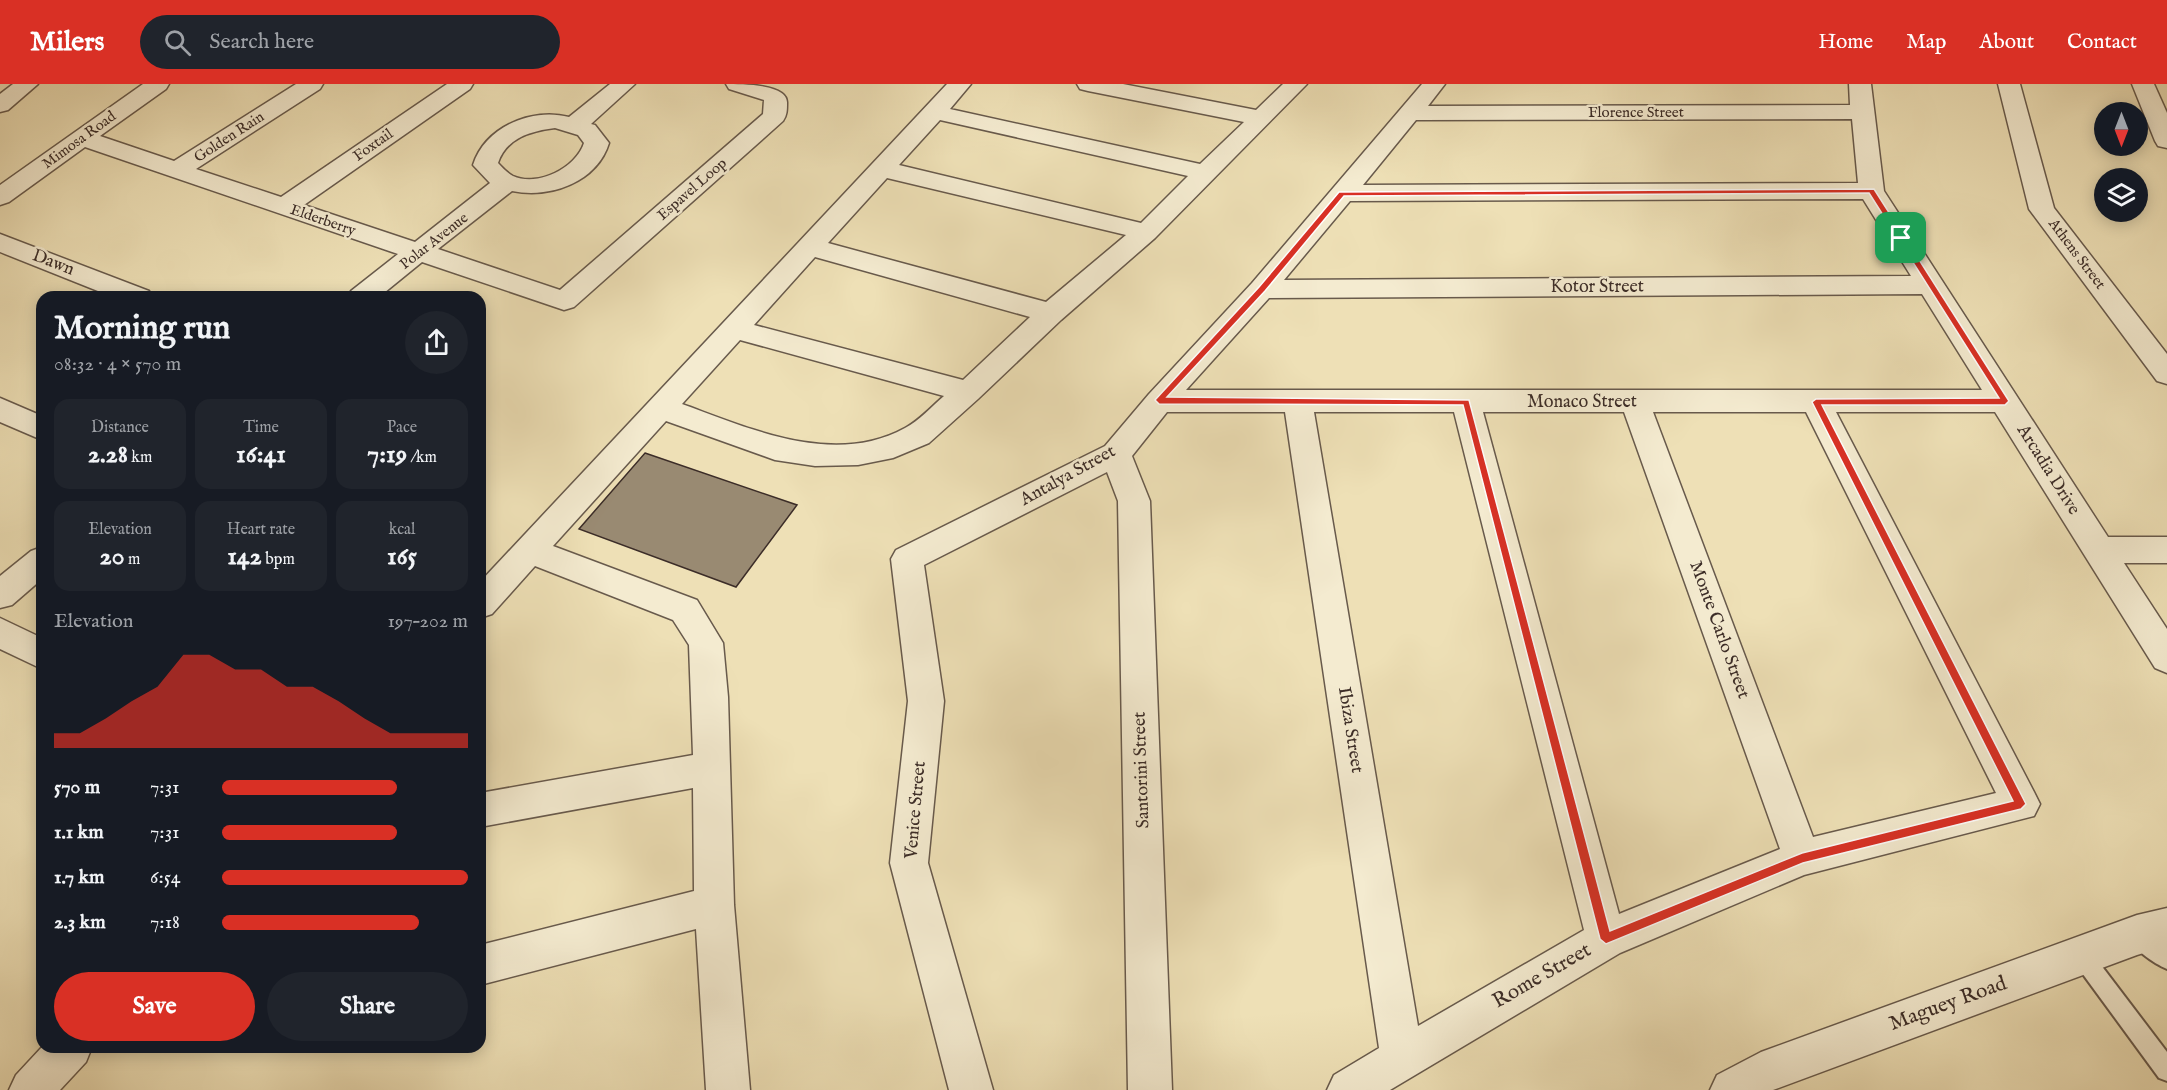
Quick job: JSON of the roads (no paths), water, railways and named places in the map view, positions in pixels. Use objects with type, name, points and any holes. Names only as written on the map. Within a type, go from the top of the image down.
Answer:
[{"type":"street","points":[[0,105],[27,84]]},
{"type":"street","name":"Mimosa Road","points":[[0,197],[158,84]]},
{"type":"street","name":"Golden Rain","points":[[177,170],[312,84]]},
{"type":"street","name":"Foxtail","points":[[284,207],[462,84]]},
{"type":"street","points":[[576,124],[624,84]]},
{"type":"street","name":"Espavel Loop","points":[[564,302],[775,116],[776,96],[737,84]]},
{"type":"street","points":[[486,597],[960,84]]},
{"type":"street","points":[[1088,84],[1262,118]]},
{"type":"street","points":[[661,408],[775,449],[815,455],[858,453],[893,447],[918,435],[968,392],[1051,313],[1146,232],[1296,84]]},
{"type":"street","name":"Antalya Street","points":[[908,559],[1116,454],[1159,400],[1262,289],[1434,84]]},
{"type":"street","name":"Athens Street","points":[[2009,84],[2042,209],[2167,374]]},
{"type":"street","points":[[2143,84],[2167,141]]},
{"type":"street","name":"Florence Street","points":[[1409,113],[1861,98]]},
{"type":"street","name":"Arcadia Drive","points":[[1861,98],[1871,190],[2167,658]]},
{"type":"street","points":[[934,112],[1206,173]]},
{"type":"street","points":[[556,121],[576,124],[590,131],[598,141],[597,153],[587,166],[570,177],[549,184],[526,186],[506,184],[492,176],[485,165],[487,153],[498,140],[515,130],[556,121]]},
{"type":"street","name":"Elderberry","points":[[81,138],[564,302]]},
{"type":"street","points":[[882,169],[1146,232]]},
{"type":"street","name":"Polar Avenue","points":[[369,291],[506,184]]},
{"type":"street","points":[[1342,194],[1871,190]]},
{"type":"street","name":"Dawn","points":[[0,242],[124,291]]},
{"type":"street","points":[[810,246],[1051,313]]},
{"type":"street","name":"Kotor Street","points":[[1262,289],[1931,285]]},
{"type":"street","points":[[734,329],[968,392]]},
{"type":"street","name":"Monaco Street","points":[[1159,400],[2005,401]]},
{"type":"street","name":"Ibiza Street","points":[[1298,401],[1402,1058]]},
{"type":"street","points":[[1466,402],[1606,939]]},
{"type":"street","name":"Monte Carlo Street","points":[[1635,402],[1802,858]]},
{"type":"street","name":"Rome Street","points":[[1349,1090],[1606,939],[1802,858],[2021,804],[1816,402]]},
{"type":"street","points":[[0,409],[36,426]]},
{"type":"street","name":"Santorini Street","points":[[1116,454],[1134,501],[1150,1090]]},
{"type":"street","points":[[529,550],[685,610],[706,643],[714,905],[728,1090]]},
{"type":"street","points":[[2099,550],[2167,550]]},
{"type":"street","name":"Venice Street","points":[[908,559],[927,701],[909,863],[971,1090]]},
{"type":"street","points":[[0,595],[36,565]]},
{"type":"street","points":[[0,632],[36,652]]},
{"type":"street","points":[[486,809],[711,768]]},
{"type":"street","points":[[486,963],[714,905]]},
{"type":"street","name":"Maguey Road","points":[[1732,1090],[1761,1073],[2081,956],[2157,940]]},
{"type":"street","points":[[31,1090],[65,1053]]},
{"type":"lane","points":[[2081,956],[2167,1070]]}]
